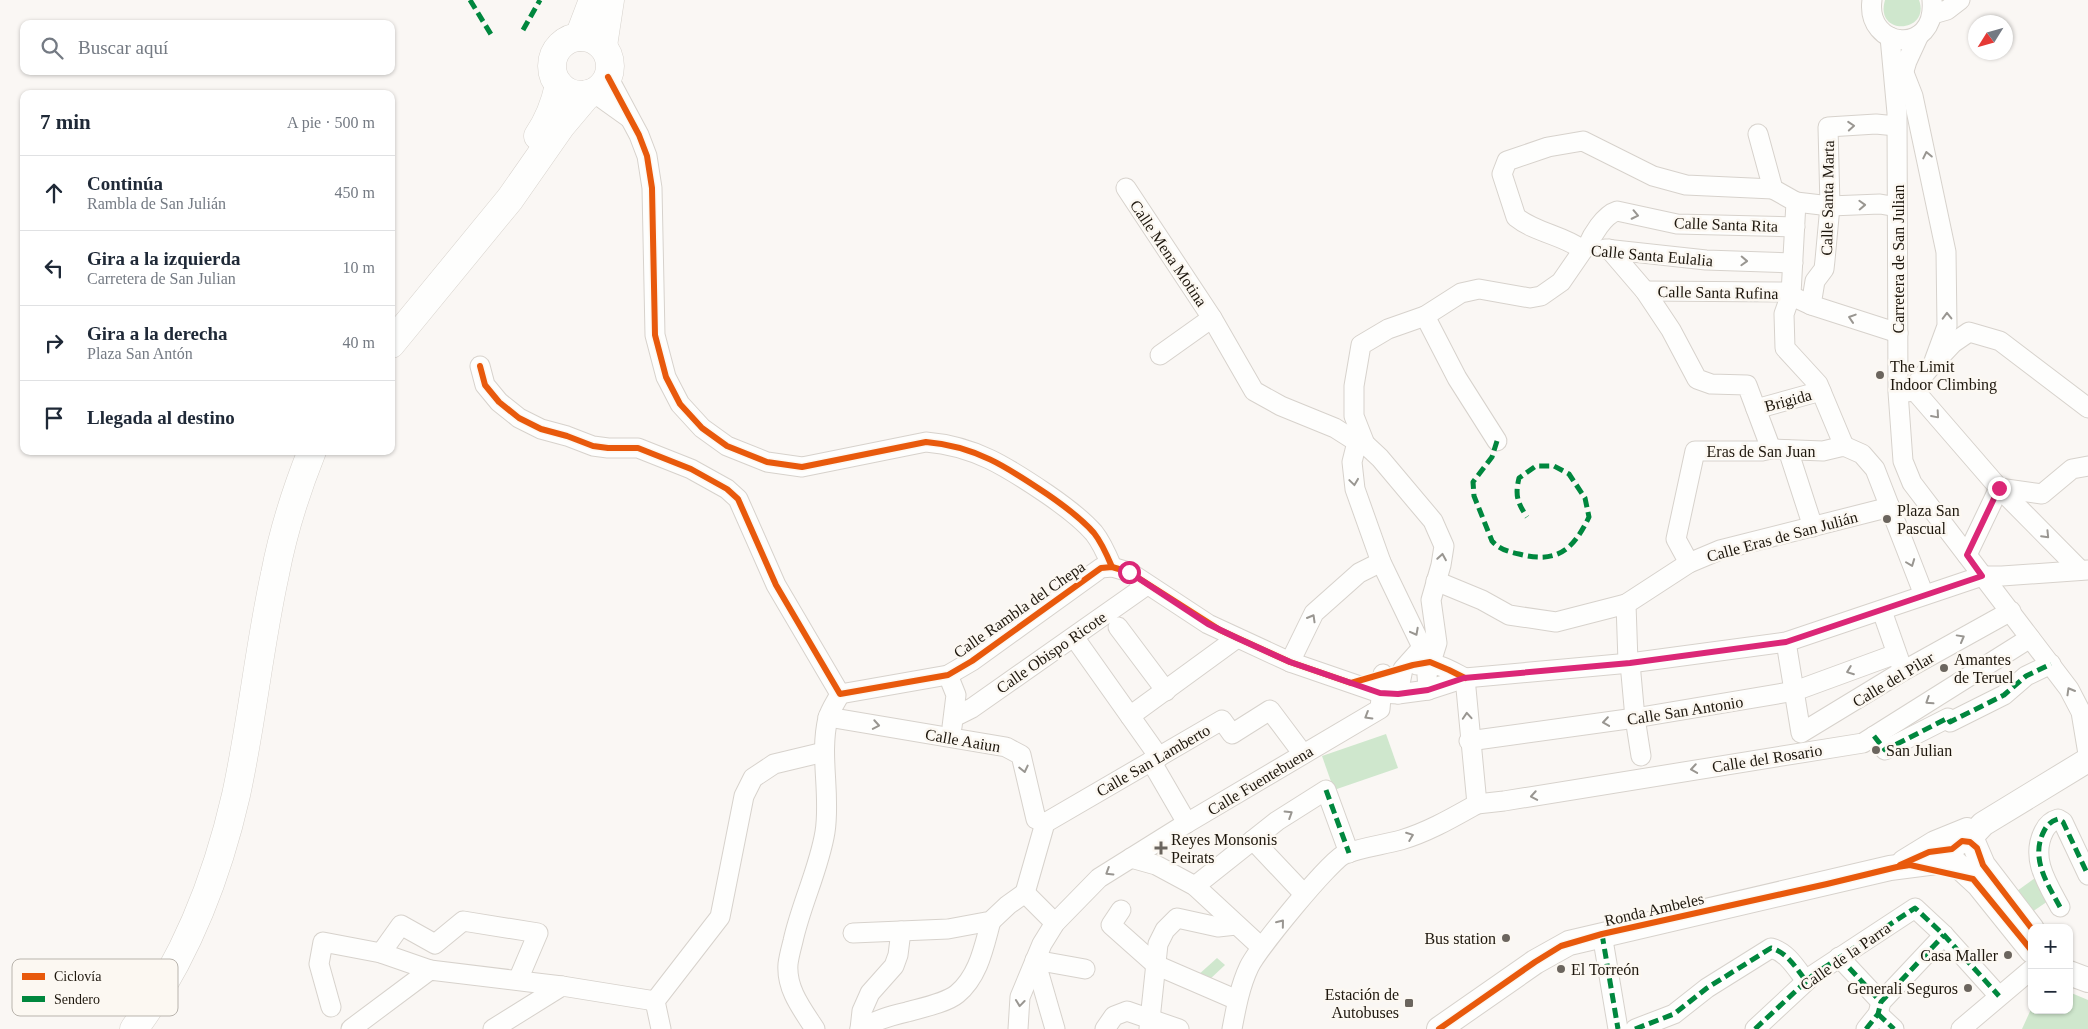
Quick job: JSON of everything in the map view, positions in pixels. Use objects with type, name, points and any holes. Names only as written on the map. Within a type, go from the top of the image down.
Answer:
[{"type":"highway","points":[[591,42],[593,0]]},
{"type":"highway","points":[[591,42],[610,0]]},
{"type":"highway","points":[[395,339],[510,200],[561,126],[597,88],[610,61],[591,42],[564,43],[554,57],[552,67],[559,85],[572,94],[597,88]]},
{"type":"highway","points":[[395,315],[497,192],[548,122],[555,105],[559,85]]},
{"type":"highway","points":[[178,959],[186,944],[214,876],[236,794],[275,574],[296,491],[310,455]]},
{"type":"highway","points":[[178,988],[200,949],[229,879],[251,794],[291,572],[312,491],[326,455]]},
{"type":"highway","points":[[134,1029],[144,1016]]},
{"type":"highway","points":[[152,1029],[162,1016]]},
{"type":"main road","points":[[1970,851],[2088,760]]},
{"type":"main road","points":[[1970,851],[2088,776]]},
{"type":"main road","name":"Ronda Ambeles","points":[[1904,864],[1935,843],[1970,851]]},
{"type":"main road","points":[[1970,851],[2028,924]]},
{"type":"main road","points":[[1970,851],[2028,945]]},
{"type":"main road","name":"Ronda Ambeles","points":[[1440,1029],[1553,951],[1569,943],[1827,884],[1904,864],[1970,851]]},
{"type":"main road","points":[[2073,957],[2088,963]]},
{"type":"main road","points":[[2073,974],[2088,980]]},
{"type":"street","points":[[1872,0],[1871,12],[1874,22],[1881,31],[1890,37],[1899,39],[1910,39],[1919,35]]},
{"type":"street","points":[[1933,7],[1947,10],[1960,0]]},
{"type":"street","name":"Carretera de San Julian","points":[[1896,97],[1919,35],[1926,30],[1933,7]]},
{"type":"street","name":"Carretera de San Julian","points":[[1890,37],[1896,97],[1898,333],[1907,391],[1903,461],[1912,483],[2069,689],[2080,712],[2088,754]]},
{"type":"street","points":[[1904,73],[1913,96],[1946,252],[1947,326],[1933,364]]},
{"type":"street","points":[[597,88],[631,120],[648,156],[652,188],[655,335],[666,376],[680,404],[702,428],[727,446],[767,462],[802,468],[926,442],[946,444],[977,453],[1008,467],[1060,503],[1093,533],[1105,549],[1112,567],[1129,572],[1208,624],[1290,662],[1351,683],[1428,690],[1464,678],[1629,663],[1786,642],[1982,576],[2084,570]]},
{"type":"street","name":"Calle Santa Marta","points":[[1811,305],[1815,281],[1824,269],[1830,206],[1828,127],[1876,124],[1896,126]]},
{"type":"street","points":[[1758,134],[1773,189],[1796,202],[1830,206],[1880,204],[1897,207]]},
{"type":"street","name":"Calle Santa Eulalia","points":[[1773,189],[1678,183],[1652,176],[1583,141],[1548,148],[1510,160],[1505,164],[1502,174],[1516,217],[1533,227],[1585,249],[1609,249],[1706,260],[1793,263]]},
{"type":"street","name":"Calle Mena Motina","points":[[1126,188],[1212,318],[1254,391],[1281,406],[1335,428],[1361,443],[1380,458],[1433,521],[1444,546],[1441,565],[1431,600],[1436,643],[1427,676],[1428,690]]},
{"type":"street","points":[[1796,202],[1792,294],[1784,314],[1785,348],[1818,384],[1844,446],[1862,454],[1875,468],[1924,595]]},
{"type":"street","name":"Calle Santa Rita","points":[[1585,249],[1595,232],[1612,213],[1617,211],[1677,224],[1795,227]]},
{"type":"street","points":[[1387,687],[1420,650],[1421,645],[1381,562],[1355,489],[1352,462],[1361,443],[1354,416],[1354,386],[1361,346],[1388,329],[1425,316],[1461,294],[1479,288],[1530,298],[1541,296],[1561,282],[1585,249]]},
{"type":"street","name":"Calle Santa Rufina","points":[[1609,249],[1645,290],[1783,292],[1792,294],[1811,305],[1898,333]]},
{"type":"street","points":[[1645,290],[1671,330],[1697,379],[1711,384],[1747,385],[1756,409],[1780,449],[1813,527]]},
{"type":"street","points":[[1425,316],[1457,378],[1497,440]]},
{"type":"street","name":"Calle Mena Motina","points":[[1160,356],[1212,318]]},
{"type":"street","points":[[2084,570],[1999,488],[1907,391],[1917,383],[1952,343],[1969,332],[2000,341],[2088,408]]},
{"type":"street","points":[[480,366],[485,385],[499,402],[519,418],[541,429],[593,446],[638,448],[691,470],[726,488],[738,500],[776,584],[840,694],[828,717],[824,752],[825,831],[818,862],[799,915],[788,964],[790,986],[815,1029]]},
{"type":"street","name":"Brigida","points":[[1756,409],[1821,392]]},
{"type":"street","name":"Eras de San Juan","points":[[1689,563],[1676,539],[1695,450],[1762,451],[1780,449],[1823,452],[1844,446]]},
{"type":"street","points":[[1875,468],[1903,461]]},
{"type":"street","points":[[1999,488],[2042,494],[2072,469],[2088,466]]},
{"type":"street","points":[[1967,555],[1999,488]]},
{"type":"street","name":"Calle Eras de San Julián","points":[[1436,581],[1482,600],[1509,615],[1556,622],[1626,604],[1689,563],[1720,550],[1890,507]]},
{"type":"street","points":[[1290,662],[1314,613],[1334,593],[1359,573],[1381,562]]},
{"type":"street","name":"Calle Rambla del Chepa","points":[[840,694],[948,675],[1101,568],[1112,567]]},
{"type":"street","name":"Calle Obispo Ricote","points":[[954,717],[972,708],[1147,585]]},
{"type":"street","points":[[1626,604],[1629,663],[1641,756]]},
{"type":"street","points":[[1882,611],[1903,671]]},
{"type":"street","name":"Calle del Pilar","points":[[1795,691],[1801,733],[1838,713],[1903,671],[2011,611]]},
{"type":"street","points":[[1118,627],[1166,691]]},
{"type":"street","points":[[1074,637],[1130,716],[1155,759],[1187,823]]},
{"type":"street","points":[[1130,716],[1237,638]]},
{"type":"street","name":"Calle del Rosario","points":[[1477,804],[1863,743],[2030,638]]},
{"type":"street","points":[[1786,642],[1795,691]]},
{"type":"street","name":"Calle San Antonio","points":[[1469,741],[1635,718],[1795,691],[1896,654]]},
{"type":"street","points":[[1403,669],[1430,662],[1464,678]]},
{"type":"street","points":[[1874,736],[1885,750],[2004,695],[2026,676],[2051,664]]},
{"type":"street","points":[[948,675],[956,695],[951,738]]},
{"type":"street","points":[[1232,1029],[1237,1000],[1249,966],[1261,947],[1304,894],[1343,854],[1402,840],[1445,823],[1477,804],[1464,678]]},
{"type":"street","name":"Calle Fuentebuena","points":[[1018,1029],[1020,997],[1042,944],[1055,923],[1099,878],[1187,823],[1380,709],[1387,687]]},
{"type":"street","name":"Calle San Lamberto","points":[[1045,823],[1222,720],[1232,734],[1270,710],[1303,754]]},
{"type":"street","name":"Calle Aaiun","points":[[828,717],[1006,747],[1021,755],[1036,819],[1045,823]]},
{"type":"street","points":[[660,1029],[656,1001],[720,917],[744,796],[753,778],[774,764],[824,752]]},
{"type":"street","points":[[1195,886],[1277,821],[1326,790],[1349,852]]},
{"type":"street","points":[[2060,907],[2044,878],[2038,858],[2042,835],[2051,822],[2058,819],[2064,822],[2088,875]]},
{"type":"street","points":[[853,932],[948,930],[990,921],[1025,893],[1045,823]]},
{"type":"street","points":[[1253,840],[1304,894]]},
{"type":"street","points":[[1131,858],[1156,865],[1195,886],[1261,947]]},
{"type":"street","points":[[1025,893],[1055,923]]},
{"type":"street","name":"Calle de la Parra","points":[[1755,1029],[1806,981],[1838,957],[1915,908],[1944,935]]},
{"type":"street","points":[[1121,910],[1111,925],[1156,965],[1237,1000]]},
{"type":"street","points":[[1150,1023],[1158,944],[1165,930],[1177,918],[1218,926],[1236,924]]},
{"type":"street","points":[[381,954],[401,925],[435,944],[463,920],[538,933],[518,980]]},
{"type":"street","points":[[860,1029],[873,1021],[930,1005],[957,994],[981,959],[990,921]]},
{"type":"street","points":[[860,1029],[862,1011],[870,993],[894,966],[898,955],[901,931]]},
{"type":"street","points":[[1602,934],[1618,1029]]},
{"type":"street","points":[[1866,1029],[1880,1008],[1944,935],[1999,996]]},
{"type":"street","points":[[331,1006],[319,964],[323,942],[381,954],[430,970],[562,986],[656,1001]]},
{"type":"street","points":[[1635,1029],[1674,1014],[1707,988],[1771,948],[1779,950],[1790,960],[1806,981]]},
{"type":"street","points":[[1838,957],[1880,1008],[1894,1029]]},
{"type":"street","points":[[1055,1029],[1035,960],[1085,969]]},
{"type":"street","points":[[351,1029],[430,970]]},
{"type":"street","points":[[1961,1029],[1981,1023],[1999,996],[2028,972]]},
{"type":"street","points":[[493,1029],[562,986]]},
{"type":"street","points":[[1105,1029],[1109,1021],[1123,1011],[1131,1011],[1150,1023],[1179,1029]]},
{"type":"green space","points":[[1885,0],[1919,0],[1921,11],[1917,19],[1911,24],[1894,25],[1887,20],[1884,12]]},
{"type":"green space","points":[[1386,734],[1398,768],[1334,790],[1322,756]]},
{"type":"green space","points":[[2038,876],[2051,899],[2032,912],[2017,891]]},
{"type":"green space","points":[[1217,958],[1225,965],[1208,981],[1197,976]]},
{"type":"green space","points":[[2073,994],[2088,1000],[2088,1029],[2022,1029],[2029,1014],[2073,1014]]},
{"type":"marked path","points":[[470,0],[492,36]]},
{"type":"marked path","points":[[523,30],[540,0]]},
{"type":"marked path","points":[[1497,441],[1492,457],[1473,482],[1474,496],[1492,541],[1495,544],[1508,551],[1532,557],[1554,555],[1570,546],[1589,517],[1585,498],[1569,474],[1554,466],[1536,466],[1519,478],[1518,498],[1527,517]]},
{"type":"marked path","points":[[1874,736],[1885,750],[1948,718],[1950,722],[2004,695],[2026,676],[2051,664]]},
{"type":"marked path","points":[[1326,790],[1349,853]]},
{"type":"marked path","points":[[2060,907],[2046,880],[2039,861],[2040,841],[2045,829],[2051,822],[2058,819],[2063,822],[2088,875]]},
{"type":"marked path","points":[[1755,1029],[1813,975],[1915,908],[1944,935],[1999,996]]},
{"type":"marked path","points":[[1602,934],[1618,1029]]},
{"type":"marked path","points":[[1866,1029],[1878,1014],[1881,1002],[1944,935]]},
{"type":"marked path","points":[[1635,1029],[1674,1014],[1707,988],[1771,948],[1782,953],[1806,981]]},
{"type":"marked path","points":[[1839,957],[1881,1002]]},
{"type":"marked path","points":[[1878,1014],[1894,1029]]},
{"type":"cycle path","points":[[608,77],[639,135],[647,156],[652,188],[655,335],[666,377],[680,404],[702,428],[727,446],[767,462],[802,467],[926,442],[944,444],[975,453],[1018,475],[1078,517],[1097,537],[1112,567]]},
{"type":"cycle path","points":[[480,366],[485,385],[499,402],[519,418],[541,429],[593,446],[638,448],[691,469],[727,489],[738,499],[776,585],[840,694],[948,675],[972,661],[1101,568],[1112,567],[1129,572],[1220,630],[1290,662],[1351,683],[1430,662],[1465,678]]},
{"type":"cycle path","points":[[1900,865],[1929,852],[1952,849],[1962,841],[1970,842],[1977,848],[1983,865],[2028,924]]},
{"type":"cycle path","points":[[1439,1029],[1561,946],[1602,934],[1910,865],[1973,879],[2028,946]]},
{"type":"place","name":"The Limit Indoor Climbing","points":[[1880,375]]},
{"type":"place","name":"Plaza San Pascual","points":[[1887,519]]},
{"type":"place","name":"Amantes de Teruel","points":[[1944,668]]},
{"type":"place","name":"San Julian","points":[[1876,750]]},
{"type":"place","name":"Reyes Monsonis Peirats","points":[[1161,848]]},
{"type":"place","name":"Bus station","points":[[1506,938]]},
{"type":"place","name":"Casa Maller","points":[[2008,955]]},
{"type":"place","name":"El Torreón","points":[[1561,969]]},
{"type":"place","name":"Generali Seguros","points":[[1968,988]]},
{"type":"place","name":"Estación de Autobuses","points":[[1409,1003]]},
{"type":"route","points":[[1129,572],[1208,624],[1237,638],[1290,662],[1380,693],[1398,694],[1428,690],[1464,678],[1630,663],[1786,642],[1882,611],[1982,576],[1967,555],[1999,488]]}]
